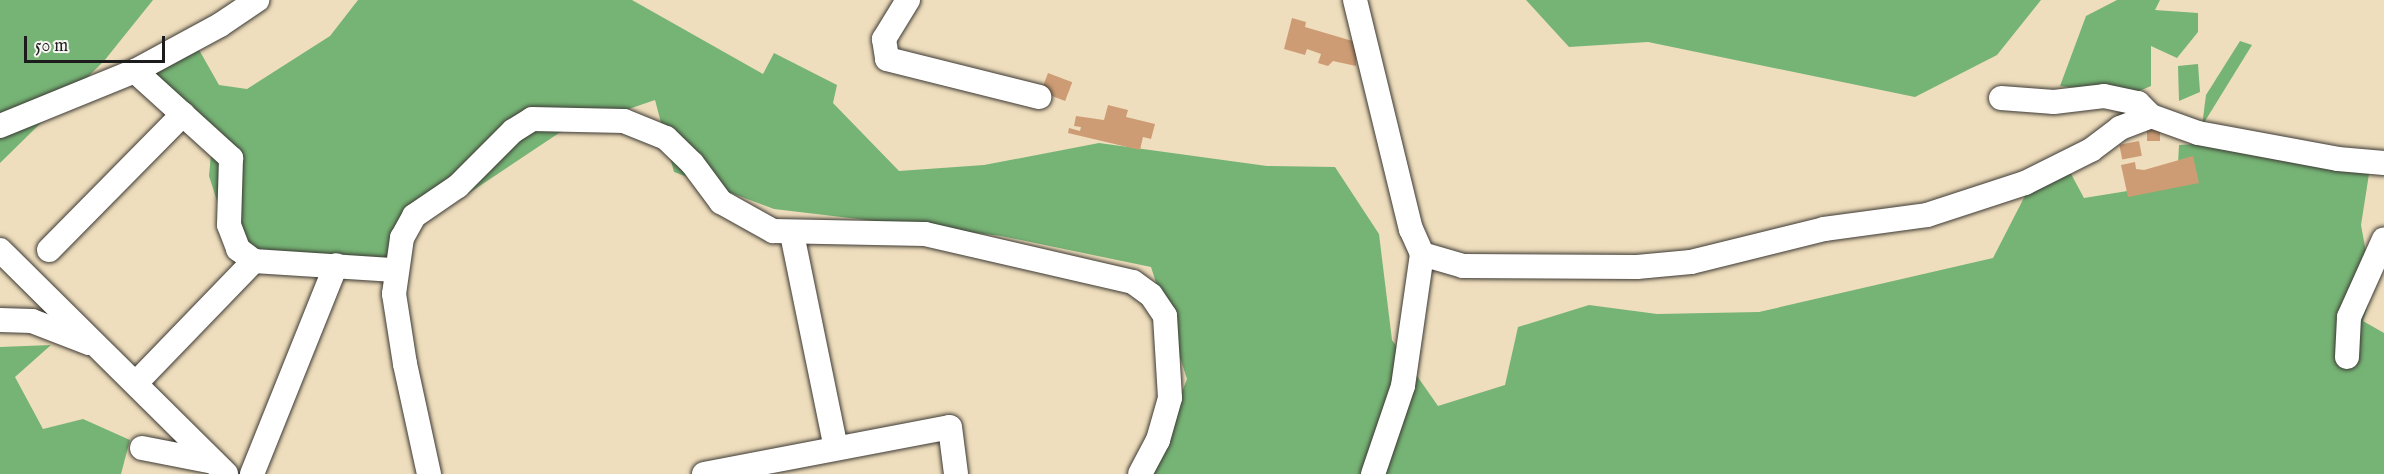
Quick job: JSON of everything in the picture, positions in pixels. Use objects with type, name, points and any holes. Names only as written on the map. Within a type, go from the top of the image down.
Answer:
[{"type":"street","points":[[0,126],[135,70],[220,25],[257,0]]},
{"type":"street","points":[[908,0],[884,39],[887,59],[1039,97]]},
{"type":"street","points":[[1355,0],[1411,229],[1422,254],[1403,386],[1373,474]]},
{"type":"street","points":[[919,48],[940,74]]},
{"type":"street","points":[[135,70],[231,158],[229,225],[238,249],[254,261],[395,270]]},
{"type":"street","points":[[2001,98],[2054,102],[2104,96],[2138,103],[2151,116],[2198,133],[2338,159],[2384,163]]},
{"type":"street","points":[[49,250],[183,114]]},
{"type":"street","points":[[1422,254],[1463,266],[1637,267],[1691,262],[1824,229],[1927,215],[2025,183],[2091,150],[2120,128],[2151,116]]},
{"type":"street","points":[[429,474],[405,364],[395,270],[402,238],[414,216],[458,186],[513,131],[532,119],[624,121],[666,138],[692,163],[721,202],[753,222],[792,234],[925,234],[1133,282],[1151,295],[1165,316],[1170,398],[1158,440],[1140,474]]},
{"type":"street","points":[[792,234],[836,448]]},
{"type":"street","points":[[2347,357],[2349,317],[2384,239]]},
{"type":"street","points":[[0,250],[220,468]]},
{"type":"street","points":[[136,383],[254,261]]},
{"type":"street","points":[[252,474],[336,265]]},
{"type":"street","points":[[0,320],[32,321],[100,348]]},
{"type":"street","points":[[704,474],[950,427],[956,474]]},
{"type":"street","points":[[142,448],[220,468]]},
{"type":"green space","points":[[0,0],[153,0],[104,61],[0,163]]},
{"type":"green space","points":[[358,0],[632,0],[763,74],[774,53],[837,85],[833,103],[899,171],[984,165],[1099,143],[1267,166],[1335,167],[1379,234],[1392,340],[1438,406],[1505,385],[1518,327],[1589,305],[1657,314],[1759,312],[1993,258],[2030,186],[2070,172],[2084,198],[2177,183],[2179,145],[2213,143],[2369,174],[2361,225],[2373,290],[2363,321],[2384,333],[2384,474],[1150,474],[1187,379],[1151,267],[1001,236],[774,209],[674,172],[655,100],[559,133],[424,223],[386,262],[252,249],[219,207],[209,176],[213,133],[142,72],[198,48],[219,85],[247,89],[330,36]]},
{"type":"green space","points":[[1526,0],[2041,0],[1997,55],[1915,97],[1648,42],[1569,47]]},
{"type":"green space","points":[[2117,0],[2160,0],[2155,10],[2198,13],[2198,32],[2177,58],[2151,46],[2151,86],[2130,95],[2060,86],[2086,16]]},
{"type":"green space","points":[[2240,41],[2252,45],[2202,126],[2206,95]]},
{"type":"green space","points":[[2198,64],[2200,92],[2179,101],[2178,66]]},
{"type":"green space","points":[[51,345],[15,377],[43,429],[83,419],[130,440],[121,474],[0,474],[0,347]]},
{"type":"building","points":[[1292,18],[1306,22],[1305,27],[1356,42],[1356,66],[1333,61],[1328,66],[1318,63],[1321,54],[1307,49],[1305,55],[1284,49]]},
{"type":"building","points":[[1048,73],[1072,82],[1065,101],[1041,92]]},
{"type":"building","points":[[1108,105],[1128,110],[1126,117],[1155,124],[1151,139],[1143,137],[1140,150],[1068,133],[1069,128],[1080,131],[1081,127],[1074,126],[1076,116],[1104,120]]},
{"type":"building","points":[[2147,129],[2160,129],[2160,141],[2147,141]]},
{"type":"building","points":[[2139,141],[2142,156],[2122,160],[2119,145]]},
{"type":"building","points":[[2193,156],[2199,183],[2128,197],[2121,165],[2135,162],[2136,169],[2144,170]]}]
